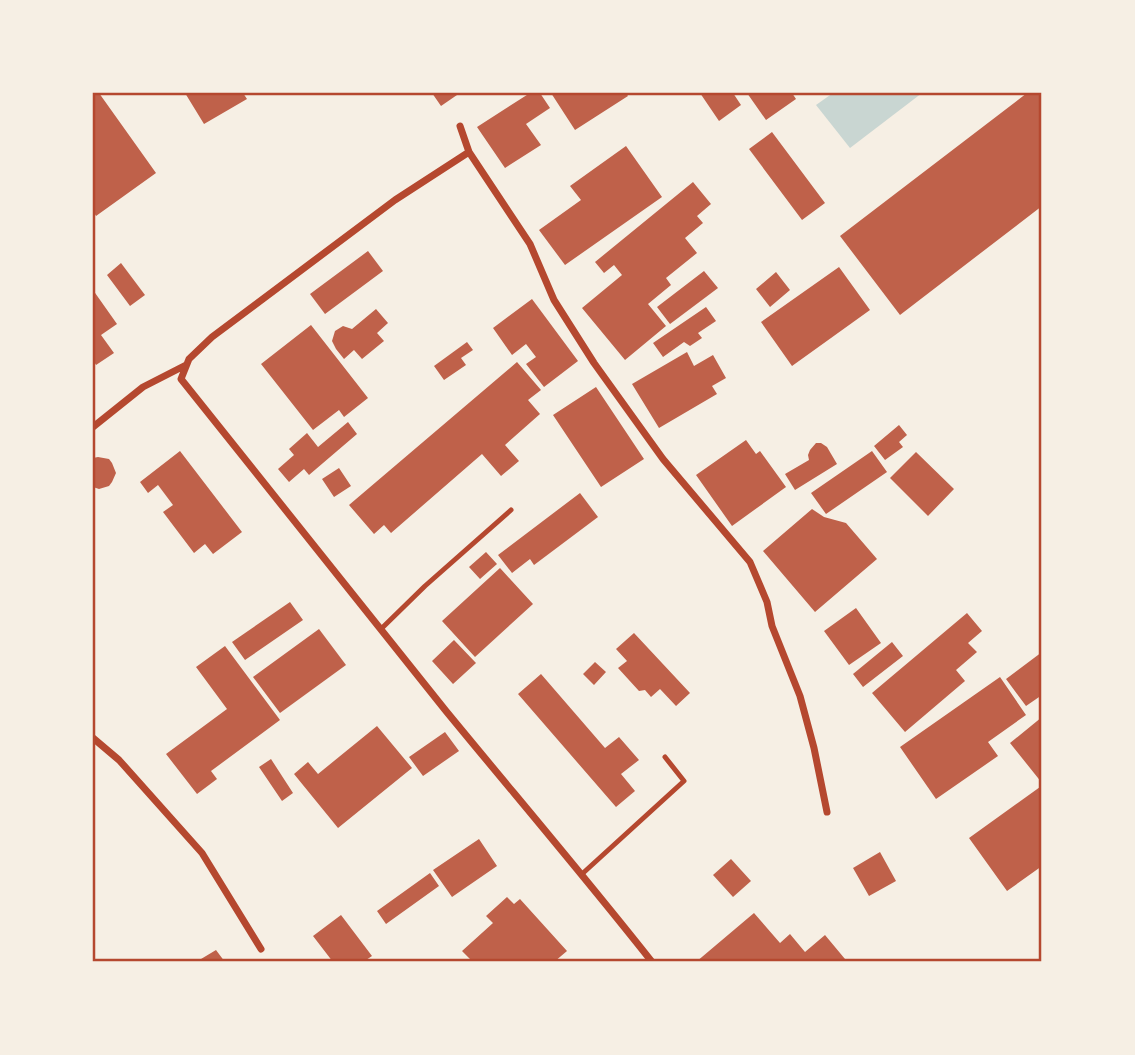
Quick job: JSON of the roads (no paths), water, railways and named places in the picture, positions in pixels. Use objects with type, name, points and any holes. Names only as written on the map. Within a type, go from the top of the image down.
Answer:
[{"type":"street","points":[[460,126],[469,152],[530,244],[554,300],[594,363],[663,459],[750,562],[800,696],[827,812]]},
{"type":"street","points":[[469,152],[395,200],[234,321],[189,359],[181,379],[380,629],[652,962]]},
{"type":"street","points":[[93,427],[143,387],[186,365]]},
{"type":"street","points":[[93,738],[119,760],[202,853],[261,949]]},
{"type":"lane","points":[[380,629],[511,510]]},
{"type":"lane","points":[[582,874],[684,781],[665,757]]}]
